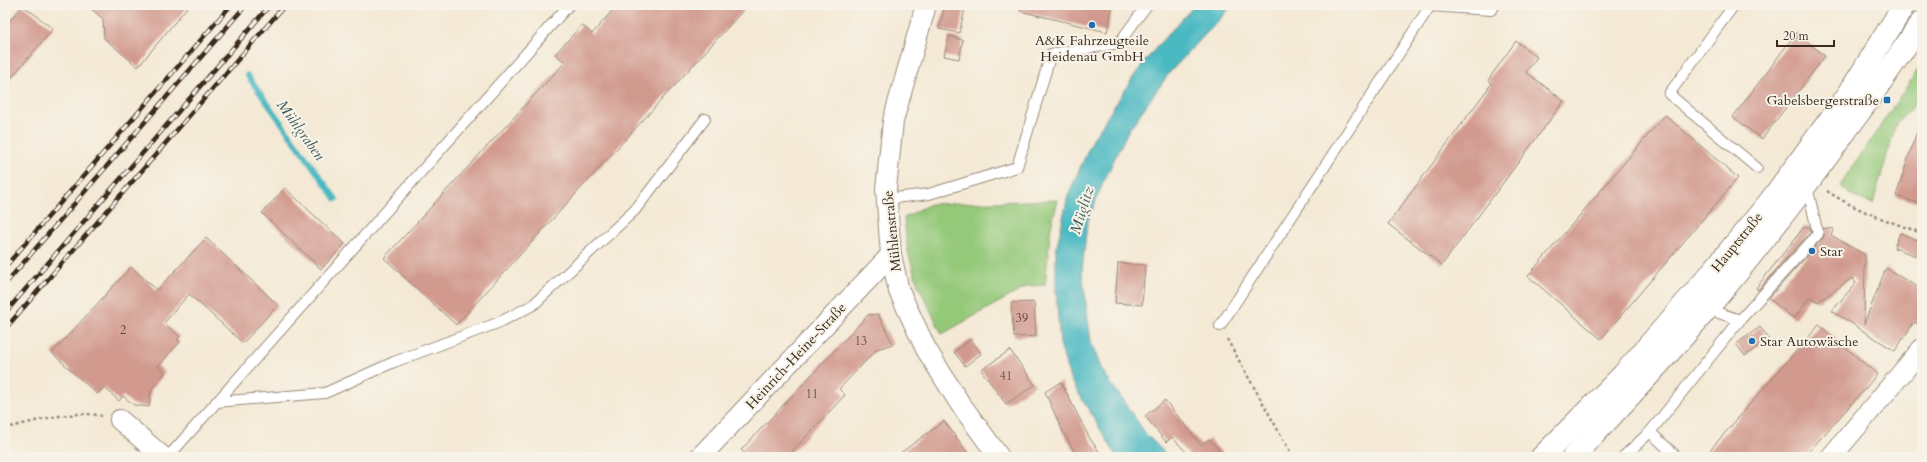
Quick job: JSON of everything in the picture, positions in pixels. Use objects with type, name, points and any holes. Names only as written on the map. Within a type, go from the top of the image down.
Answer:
[{"type":"main road","name":"Hauptstraße","points":[[1542,457],[1623,375],[1708,277],[1771,200],[1848,95],[1904,5]]},
{"type":"main road","name":"Hauptstraße","points":[[1573,457],[1634,392],[1707,309],[1809,182],[1922,22]]},
{"type":"street","name":"Mühlenstraße","points":[[926,5],[893,121],[886,199],[891,254],[900,291],[926,349],[959,402],[999,457]]},
{"type":"street","name":"Heinrich-Heine-Straße","points":[[700,457],[891,254]]},
{"type":"street","points":[[1831,457],[1922,349]]},
{"type":"street","points":[[120,420],[163,457]]},
{"type":"lane","points":[[168,457],[568,5]]},
{"type":"lane","points":[[886,199],[929,194],[1017,167],[1051,54],[1119,43],[1147,5]]},
{"type":"lane","points":[[1220,326],[1430,6],[1490,10],[1495,5]]},
{"type":"lane","points":[[1734,5],[1669,94],[1756,168]]},
{"type":"lane","points":[[216,402],[325,393],[394,362],[500,322],[533,305],[635,210],[705,119]]},
{"type":"lane","points":[[1623,457],[1650,432],[1740,320],[1818,234],[1809,182]]},
{"type":"lane","points":[[1707,309],[1740,320]]},
{"type":"lane","points":[[1650,432],[1677,457]]},
{"type":"path","points":[[1809,182],[1868,214],[1922,233]]},
{"type":"path","points":[[1220,326],[1293,457]]},
{"type":"path","points":[[5,428],[64,416],[94,414],[120,420]]},
{"type":"green space","points":[[1922,64],[1922,104],[1917,102],[1896,124],[1873,204],[1852,196],[1840,186]]},
{"type":"green space","points":[[1058,200],[1051,226],[1045,285],[1028,286],[942,334],[918,285],[908,252],[904,218],[930,204]]},
{"type":"water","name":"Müglitz","points":[[1195,5],[1233,5],[1170,72],[1128,131],[1102,185],[1087,224],[1082,271],[1091,342],[1102,370],[1146,434],[1169,457],[1117,457],[1070,379],[1060,344],[1056,290],[1056,251],[1068,195],[1093,139],[1136,73],[1159,44]]},
{"type":"building","points":[[23,5],[53,29],[5,85],[5,26]]},
{"type":"building","points":[[87,5],[189,5],[138,67],[104,38],[103,19]]},
{"type":"building","points":[[617,5],[748,5],[456,325],[384,258],[565,62],[555,54],[582,25],[592,34]]},
{"type":"building","points":[[945,5],[966,5],[959,33],[939,29]]},
{"type":"building","name":"A&K Fahrzeugteile Heidenau GmbH","points":[[1020,5],[1113,5],[1107,32],[1020,11]]},
{"type":"building","points":[[1796,33],[1825,56],[1762,139],[1733,117]]},
{"type":"building","points":[[949,36],[963,40],[959,59],[944,56]]},
{"type":"building","points":[[1516,41],[1537,57],[1526,72],[1564,101],[1442,265],[1388,224],[1492,83],[1488,80]]},
{"type":"building","points":[[1665,115],[1738,178],[1601,339],[1528,276]]},
{"type":"building","points":[[1919,125],[1922,125],[1922,204],[1896,196]]},
{"type":"building","points":[[285,188],[345,244],[321,269],[262,213]]},
{"type":"building","points":[[1804,227],[1810,227],[1811,232],[1758,290],[1756,288]]},
{"type":"building","points":[[1823,228],[1834,229],[1831,235],[1865,255],[1864,324],[1886,268],[1922,290],[1922,327],[1914,322],[1895,351],[1832,311],[1856,283],[1852,278],[1818,302],[1810,297],[1794,319],[1769,298],[1823,238]]},
{"type":"building","points":[[1900,233],[1922,242],[1922,258],[1894,248]]},
{"type":"building","points":[[206,238],[278,305],[243,343],[189,294],[164,323],[180,337],[177,340],[180,342],[158,366],[165,373],[151,390],[149,407],[134,405],[123,396],[119,401],[104,387],[97,394],[52,353],[131,267],[157,290]]},
{"type":"building","points":[[1118,263],[1145,265],[1142,305],[1115,303]]},
{"type":"building","points":[[1034,302],[1036,336],[1014,337],[1011,303]]},
{"type":"building","points":[[878,314],[893,344],[877,349],[839,389],[845,395],[787,457],[749,457],[741,450],[868,315]]},
{"type":"building","points":[[1819,325],[1877,374],[1865,389],[1804,457],[1704,457]]},
{"type":"building","name":"Star Autowäsche","points":[[1760,327],[1769,338],[1745,356],[1736,344]]},
{"type":"building","points":[[971,339],[981,354],[965,366],[954,352]]},
{"type":"building","points":[[1010,350],[1035,385],[1006,404],[981,370]]},
{"type":"building","points":[[1061,382],[1090,439],[1103,457],[1078,457],[1064,434],[1045,392]]},
{"type":"building","points":[[1165,400],[1201,445],[1209,439],[1226,457],[1189,457],[1190,456],[1172,437],[1166,442],[1145,416]]},
{"type":"building","points":[[944,421],[971,457],[895,457]]},
{"type":"waterway","name":"Mühlgraben","points":[[247,75],[336,199]]},
{"type":"railway","points":[[5,267],[231,5]]},
{"type":"railway","points":[[5,284],[246,5]]},
{"type":"railway","points":[[5,313],[270,5]]},
{"type":"railway","points":[[5,329],[285,5]]},
{"type":"place","name":"A&K Fahrzeugteile Heidenau GmbH","points":[[1092,25]]},
{"type":"place","name":"Gabelsbergerstraße","points":[[1887,100]]},
{"type":"place","name":"Star","points":[[1812,251]]},
{"type":"place","name":"Star Autowäsche","points":[[1752,341]]}]
